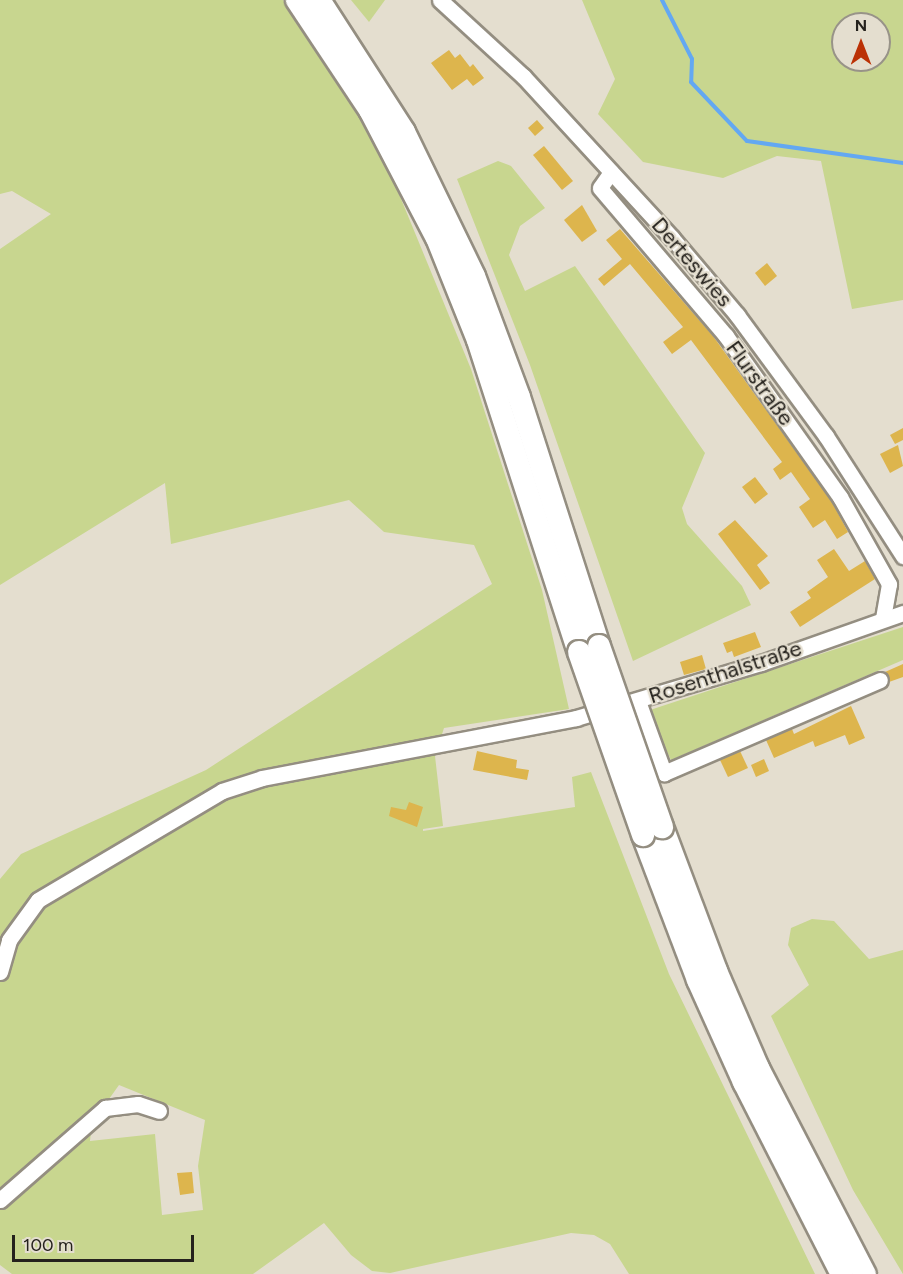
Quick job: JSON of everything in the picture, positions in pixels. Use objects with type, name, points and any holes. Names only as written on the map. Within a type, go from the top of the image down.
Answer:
[{"type":"highway","points":[[297,0],[370,110],[437,238],[500,403],[589,649],[652,831],[699,980],[744,1082],[842,1274]]},
{"type":"highway","points":[[319,0],[404,132],[474,276],[516,387],[589,649]]},
{"type":"highway","points":[[652,831],[763,1079],[865,1274]]},
{"type":"street","name":"Derteswies","points":[[440,0],[523,76],[672,238],[772,360],[903,556]]},
{"type":"street","name":"Flurstraße","points":[[611,172],[600,188],[719,328],[840,497],[889,584],[883,617]]},
{"type":"street","name":"Rosenthalstraße","points":[[880,680],[664,773],[638,701],[761,663],[883,617],[903,613]]},
{"type":"street","points":[[0,972],[9,940],[38,900],[222,791],[262,778],[576,718],[638,701]]},
{"type":"street","points":[[0,1200],[105,1108],[138,1104],[159,1111]]},
{"type":"green space","points":[[0,0],[283,0],[331,62],[385,160],[471,369],[542,590],[569,709],[444,728],[435,756],[443,826],[423,829],[423,831],[575,807],[572,777],[591,772],[669,974],[815,1274],[629,1274],[610,1244],[594,1235],[571,1233],[390,1273],[372,1271],[351,1255],[324,1223],[253,1274],[12,1274],[0,1265],[0,879],[21,854],[206,770],[492,584],[474,545],[384,532],[349,500],[171,544],[165,483],[0,585],[0,249],[51,214],[12,191],[0,194]],"holes":[[[119,1085],[205,1120],[198,1166],[203,1210],[162,1215],[155,1134],[90,1141],[92,1123]]]},
{"type":"green space","points":[[351,0],[385,0],[369,22]]},
{"type":"green space","points":[[582,0],[903,0],[903,300],[852,309],[821,161],[777,156],[723,178],[643,162],[598,114],[615,79]]},
{"type":"green space","points":[[498,161],[511,166],[545,208],[520,226],[509,255],[525,291],[575,266],[705,453],[682,508],[687,524],[742,586],[751,605],[633,661],[530,365],[457,179]]},
{"type":"green space","points":[[903,627],[903,660],[671,760],[647,711]]},
{"type":"green space","points":[[812,919],[834,921],[869,959],[903,950],[903,1274],[853,1190],[771,1016],[809,985],[788,945],[791,928]]},
{"type":"building","points":[[449,50],[455,58],[460,54],[470,67],[473,64],[484,78],[473,86],[467,79],[452,90],[431,63]]},
{"type":"building","points":[[537,120],[544,128],[535,136],[528,128]]},
{"type":"building","points":[[544,146],[573,181],[562,190],[533,155]]},
{"type":"building","points":[[582,205],[597,231],[582,242],[564,220]]},
{"type":"building","points":[[620,229],[713,336],[832,502],[848,532],[837,539],[825,520],[813,528],[799,507],[810,499],[791,472],[780,480],[773,469],[782,462],[691,340],[672,354],[663,342],[683,327],[630,264],[604,286],[598,279],[622,259],[606,240]]},
{"type":"building","points":[[767,263],[777,276],[765,286],[755,273]]},
{"type":"building","points":[[903,428],[903,440],[895,444],[890,435]]},
{"type":"building","points":[[898,445],[903,466],[890,473],[880,454]]},
{"type":"building","points":[[755,477],[768,494],[755,504],[742,487]]},
{"type":"building","points":[[735,520],[768,556],[757,565],[770,583],[760,590],[718,534]]},
{"type":"building","points":[[834,549],[849,571],[865,561],[875,579],[800,627],[790,612],[811,598],[807,592],[828,577],[817,560]]},
{"type":"building","points":[[755,632],[761,647],[734,657],[732,651],[727,653],[723,643]]},
{"type":"building","points":[[702,655],[706,669],[684,675],[680,662]]},
{"type":"building","points":[[903,664],[903,677],[889,682],[885,672]]},
{"type":"building","points":[[851,706],[865,738],[849,745],[845,735],[815,747],[813,741],[774,758],[766,740],[792,729],[794,734]]},
{"type":"building","points":[[477,751],[517,760],[516,768],[529,770],[527,780],[473,770]]},
{"type":"building","points":[[740,751],[748,768],[728,777],[720,760]]},
{"type":"building","points":[[764,759],[769,771],[756,777],[751,765]]},
{"type":"building","points":[[409,802],[423,807],[417,827],[389,816],[391,807],[406,810]]},
{"type":"building","points":[[192,1172],[194,1193],[180,1195],[177,1173]]},
{"type":"waterway","points":[[662,0],[692,59],[691,82],[747,141],[903,163]]}]
